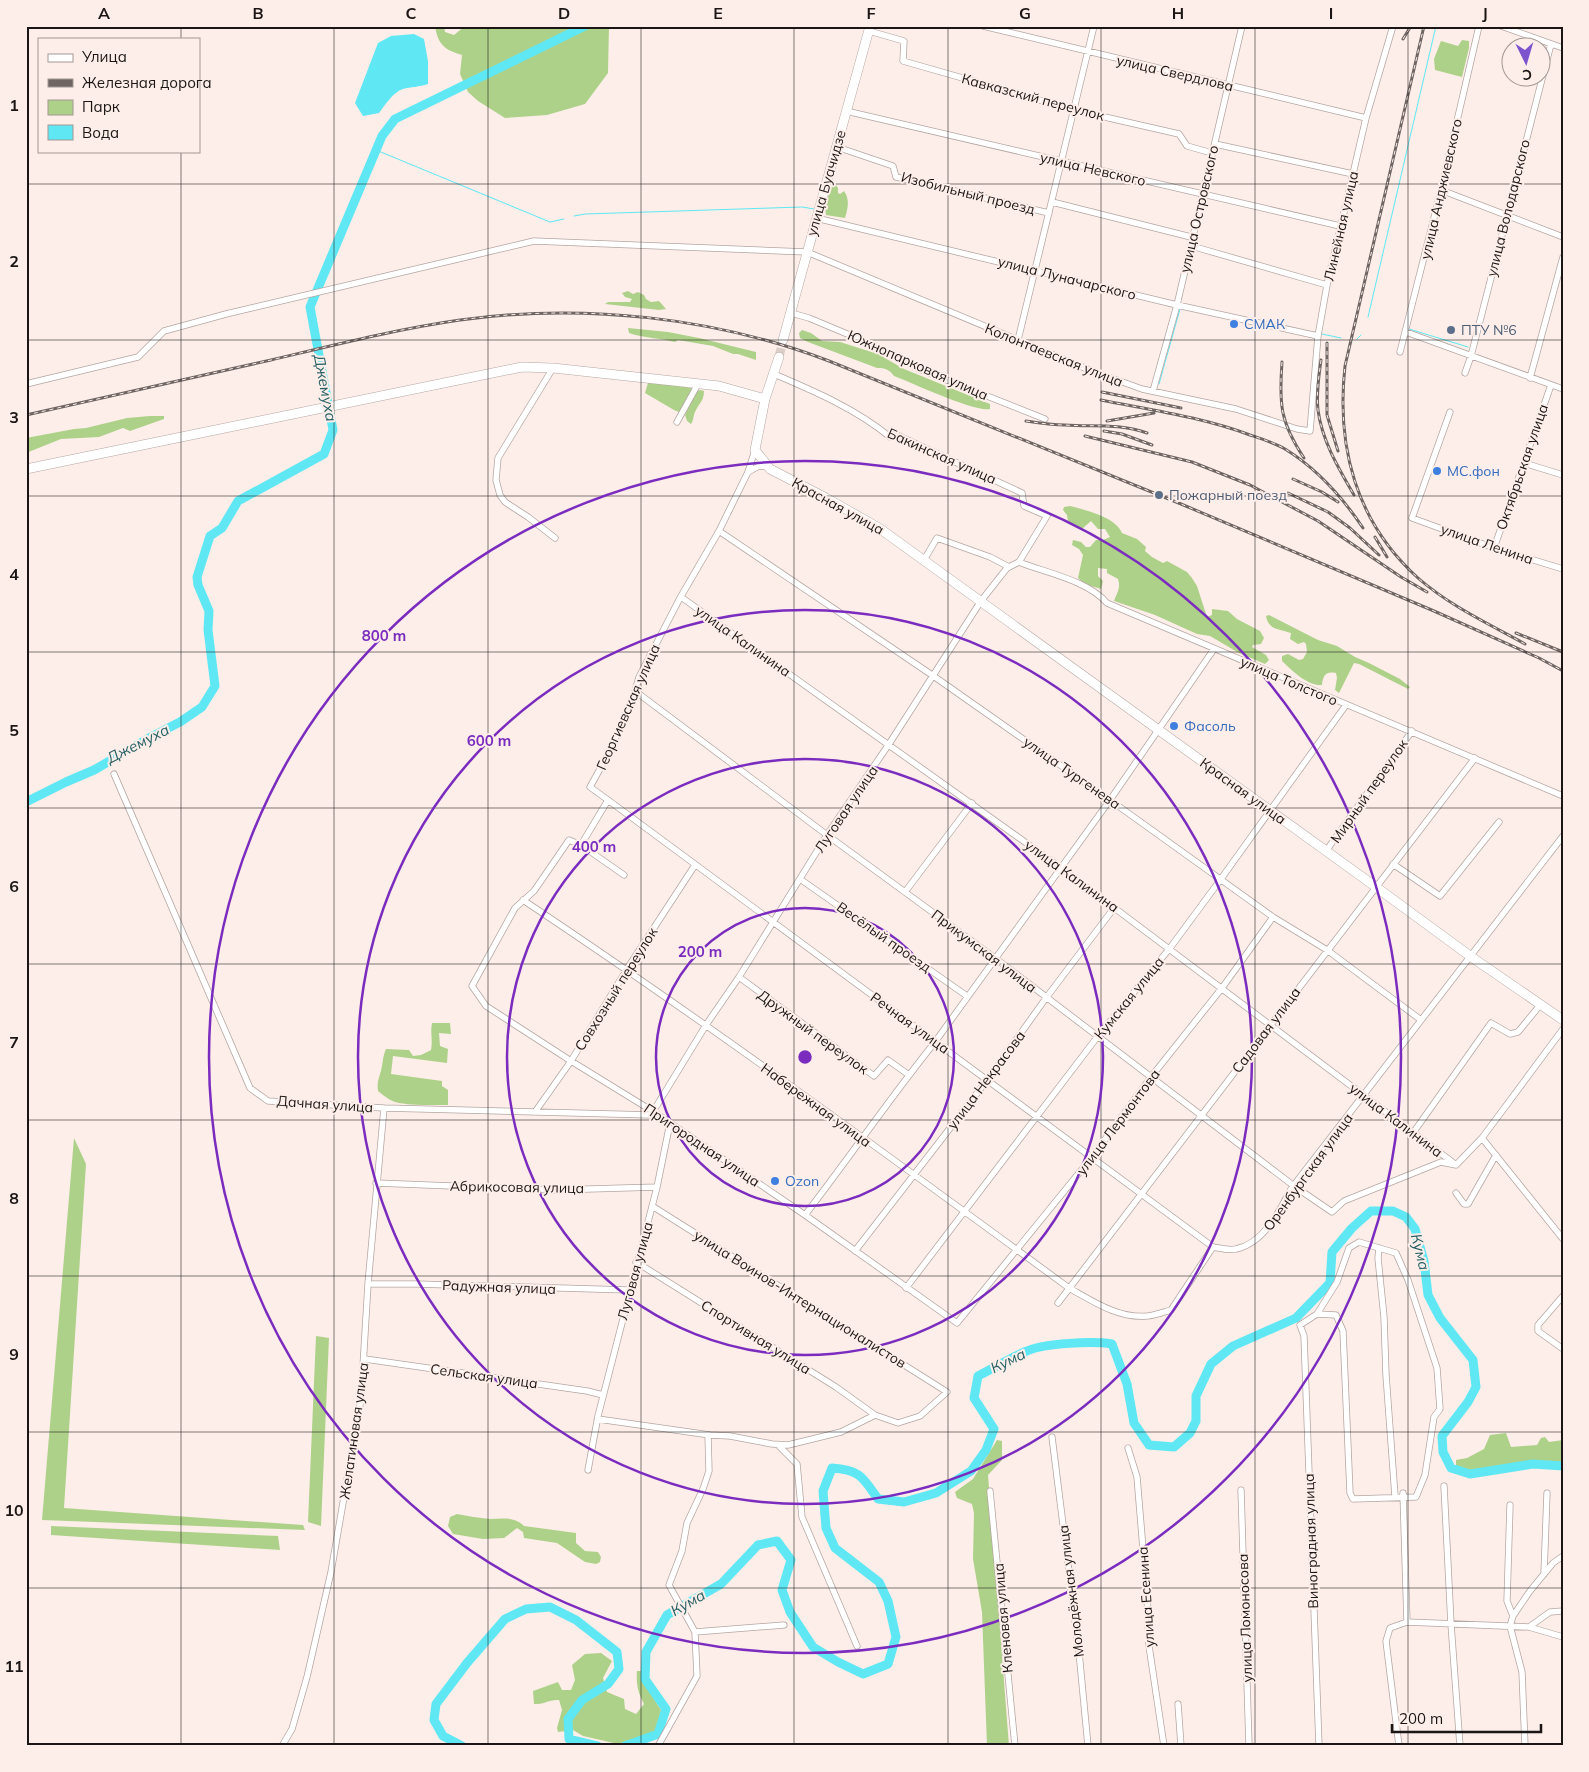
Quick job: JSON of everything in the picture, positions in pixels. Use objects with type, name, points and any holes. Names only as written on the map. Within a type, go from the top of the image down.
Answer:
[{"type":"street","name":"улица Свердлова","points":[[983,26],[1366,118]]},
{"type":"street","points":[[1018,340],[1094,26]]},
{"type":"street","name":"улица Островского","points":[[1153,392],[1203,194],[1242,26]]},
{"type":"street","name":"Линейная улица","points":[[1310,431],[1318,336],[1327,285],[1366,118],[1393,26]]},
{"type":"street","name":"улица Анджиевского","points":[[1400,352],[1441,190],[1479,26]]},
{"type":"street","points":[[1501,26],[1534,38]]},
{"type":"street","name":"Кавказский переулок","points":[[869,28],[904,42],[903,61],[1074,110],[1179,134],[1187,146],[1212,153]]},
{"type":"street","name":"улица Буачидзе","points":[[784,340],[869,28]]},
{"type":"street","name":"улица Володарского","points":[[1465,373],[1471,356],[1539,88]]},
{"type":"street","name":"улица Невского","points":[[846,111],[1340,226]]},
{"type":"street","points":[[1214,144],[1353,174]]},
{"type":"street","name":"Изобильный проезд","points":[[837,147],[893,166],[896,177],[1049,213]]},
{"type":"street","points":[[1441,190],[1563,238]]},
{"type":"street","name":"Изобильный проезд","points":[[1052,202],[1191,237],[1194,246],[1327,285]]},
{"type":"street","name":"улица Луначарского","points":[[816,218],[1318,336]]},
{"type":"street","points":[[26,384],[138,357],[164,331],[226,314],[534,241],[807,252]]},
{"type":"street","name":"Колонтаевская улица","points":[[807,252],[1142,390],[1236,409],[1297,429],[1310,431]]},
{"type":"street","points":[[1530,378],[1563,257]]},
{"type":"street","name":"Южнопарковая улица","points":[[791,312],[864,340],[919,369],[1045,419]]},
{"type":"street","points":[[1406,332],[1563,390]]},
{"type":"street","name":"Георгиевская улица","points":[[608,800],[590,787],[611,749],[636,692],[638,676],[719,531],[748,472],[779,357]]},
{"type":"street","points":[[26,469],[522,367],[553,368],[719,386],[766,400]]},
{"type":"street","points":[[553,368],[498,458],[496,480],[500,495],[505,502],[555,538]]},
{"type":"street","name":"Бакинская улица","points":[[774,374],[817,392],[875,424],[890,436],[899,436],[1022,493],[1024,506],[1047,516],[1019,562]]},
{"type":"street","points":[[677,422],[698,384]]},
{"type":"street","name":"Октябрьская улица","points":[[1494,548],[1551,385]]},
{"type":"street","name":"улица Ленина","points":[[1450,412],[1412,518],[1494,548],[1563,569]]},
{"type":"street","name":"Красная улица","points":[[755,450],[768,466],[879,528],[1470,956],[1563,1020]]},
{"type":"street","points":[[1524,463],[1563,475]]},
{"type":"street","points":[[748,472],[759,466],[768,466]]},
{"type":"street","name":"улица Тургенева","points":[[719,531],[1110,800],[1273,917],[1327,950],[1421,1020]]},
{"type":"street","points":[[924,560],[937,538],[990,557],[1009,567]]},
{"type":"street","name":"Луговая улица","points":[[654,1112],[706,1025],[739,977],[827,835],[889,744],[981,601],[1009,567],[1019,562]]},
{"type":"street","name":"улица Толстого","points":[[1019,562],[1062,577],[1100,595],[1107,603],[1563,796]]},
{"type":"street","name":"улица Калинина","points":[[681,597],[1060,867],[1456,1165]]},
{"type":"street","points":[[806,1215],[935,1042],[1110,800],[1214,649]]},
{"type":"street","name":"Прикумская улица","points":[[636,692],[995,958],[1294,1186],[1332,1212],[1344,1201],[1440,1162],[1456,1165]]},
{"type":"street","name":"Кумская улица","points":[[906,1288],[966,1212],[1098,1036],[1170,948],[1346,705]]},
{"type":"street","name":"Мирный переулок","points":[[1326,851],[1412,731]]},
{"type":"street","name":"Садовая улица","points":[[1058,1303],[1474,758]]},
{"type":"street","name":"Дачная улица","points":[[114,774],[250,1088],[268,1100],[384,1108],[651,1115],[654,1112]]},
{"type":"street","points":[[581,845],[608,800]]},
{"type":"street","name":"Речная улица","points":[[608,800],[1213,1247]]},
{"type":"street","points":[[905,892],[972,803]]},
{"type":"street","points":[[1393,864],[1440,896],[1499,822]]},
{"type":"street","name":"Оренбургская улица","points":[[1213,1247],[1234,1250],[1249,1245],[1263,1234],[1294,1186],[1563,836]]},
{"type":"street","points":[[523,900],[534,891],[569,840],[581,845],[624,874]]},
{"type":"street","name":"Совхозный переулок","points":[[535,1112],[571,1061],[627,969],[695,865]]},
{"type":"street","name":"Весёлый проезд","points":[[800,879],[967,996]]},
{"type":"street","name":"Набережная улица","points":[[523,900],[627,969],[706,1025],[1069,1288],[1109,1310],[1126,1316],[1148,1316],[1171,1310],[1213,1247]]},
{"type":"street","name":"Пригородная улица","points":[[523,900],[515,908],[472,986],[486,1006],[654,1112],[806,1215],[957,1323]]},
{"type":"street","name":"улица Некрасова","points":[[855,1251],[988,1079],[1114,908]]},
{"type":"street","name":"улица Лермонтова","points":[[957,1323],[1092,1157],[1151,1077],[1222,988],[1273,917]]},
{"type":"street","name":"Дружный переулок","points":[[739,977],[874,1076],[888,1060],[909,1075]]},
{"type":"street","points":[[1413,1133],[1491,1023],[1510,1034],[1518,1032],[1541,1004]]},
{"type":"street","points":[[1456,1165],[1482,1138],[1563,1029]]},
{"type":"street","name":"Желатиновая улица","points":[[282,1746],[292,1730],[307,1677],[331,1572],[361,1399],[365,1359],[368,1284],[384,1108]]},
{"type":"street","name":"Луговая улица","points":[[588,1470],[603,1395],[657,1187],[670,1123]]},
{"type":"street","points":[[1482,1138],[1563,1239]]},
{"type":"street","points":[[1456,1193],[1464,1204],[1468,1204],[1496,1156]]},
{"type":"street","name":"Абрикосовая улица","points":[[376,1183],[555,1190],[657,1187]]},
{"type":"street","name":"улица Воинов-Интернационалистов","points":[[652,1206],[947,1392],[920,1416],[898,1423],[875,1415]]},
{"type":"street","points":[[1359,1242],[1379,1248],[1396,1252],[1408,1280],[1437,1368],[1440,1409],[1434,1417],[1425,1475],[1416,1496],[1403,1495],[1353,1499],[1350,1493],[1343,1331],[1336,1315],[1317,1314],[1337,1282],[1349,1248],[1359,1242]]},
{"type":"street","points":[[1379,1248],[1378,1258],[1384,1317],[1386,1375],[1395,1496]]},
{"type":"street","name":"Спортивная улица","points":[[636,1262],[836,1387],[875,1415]]},
{"type":"street","name":"Радужная улица","points":[[368,1284],[630,1290]]},
{"type":"street","points":[[1563,1296],[1538,1325],[1538,1331],[1563,1349]]},
{"type":"street","name":"Виноградная улица","points":[[1317,1314],[1300,1326],[1304,1336],[1318,1746]]},
{"type":"street","name":"Сельская улица","points":[[365,1359],[587,1391],[603,1395]]},
{"type":"street","points":[[598,1419],[788,1445],[841,1432],[875,1415]]},
{"type":"street","points":[[658,1746],[697,1676],[695,1632],[669,1585],[682,1551],[687,1523],[709,1471],[708,1435]]},
{"type":"street","name":"Молодёжная улица","points":[[1052,1437],[1079,1652],[1088,1746]]},
{"type":"street","points":[[776,1444],[781,1446],[796,1464],[802,1517],[857,1646]]},
{"type":"street","name":"улица Есенина","points":[[1128,1448],[1137,1477],[1149,1646],[1164,1746]]},
{"type":"street","points":[[1444,1486],[1460,1746]]},
{"type":"street","name":"улица Ломоносова","points":[[1241,1490],[1249,1746]]},
{"type":"street","name":"Кленовая улица","points":[[990,1491],[1014,1746]]},
{"type":"street","points":[[1544,1574],[1547,1492]]},
{"type":"street","points":[[1403,1495],[1407,1622]]},
{"type":"street","points":[[1510,1505],[1507,1601],[1513,1616]]},
{"type":"street","points":[[1524,1746],[1522,1672],[1510,1626],[1513,1616],[1544,1574],[1563,1556]]},
{"type":"street","points":[[1529,1627],[1550,1612],[1563,1611]]},
{"type":"street","points":[[1399,1746],[1386,1641],[1390,1628],[1407,1622],[1510,1626],[1529,1627],[1563,1637]]},
{"type":"street","points":[[695,1632],[784,1626]]},
{"type":"street","points":[[1178,1704],[1181,1746]]},
{"type":"green space","points":[[435,26],[444,26],[445,32],[454,35],[465,26],[609,26],[608,73],[585,104],[547,115],[505,118],[478,101],[468,92],[460,74],[462,55],[443,46],[438,38]]},
{"type":"green space","points":[[1462,40],[1469,41],[1469,48],[1462,77],[1435,70],[1434,59],[1441,41],[1458,46]]},
{"type":"green space","points":[[832,184],[835,184],[838,188],[838,193],[840,194],[844,191],[847,197],[848,207],[845,218],[826,215],[825,207]]},
{"type":"green space","points":[[628,291],[633,294],[638,292],[651,302],[659,301],[666,309],[659,310],[605,304],[608,302],[630,302],[632,299],[625,297],[622,293]]},
{"type":"green space","points":[[628,328],[668,332],[756,352],[756,360],[713,346],[635,335],[629,333]]},
{"type":"green space","points":[[802,330],[811,333],[822,341],[840,342],[878,354],[904,369],[990,404],[990,409],[982,409],[957,402],[894,376],[887,369],[877,368],[808,342],[800,338],[799,333]]},
{"type":"green space","points":[[655,382],[691,388],[692,391],[682,410],[679,412],[674,410],[645,393],[648,383]]},
{"type":"green space","points":[[704,391],[703,397],[691,424],[687,421],[685,415],[696,392]]},
{"type":"green space","points":[[164,416],[164,419],[130,431],[123,428],[99,437],[61,439],[26,453],[26,438],[86,428],[127,418]]},
{"type":"green space","points":[[1070,506],[1107,518],[1119,527],[1122,533],[1137,539],[1146,547],[1145,551],[1152,557],[1163,563],[1167,561],[1187,572],[1197,586],[1207,617],[1212,615],[1212,609],[1228,611],[1237,619],[1260,631],[1264,638],[1261,644],[1253,645],[1252,647],[1266,655],[1269,660],[1265,664],[1239,653],[1210,636],[1197,634],[1155,615],[1114,601],[1119,582],[1118,579],[1107,573],[1107,569],[1098,568],[1098,576],[1103,581],[1101,589],[1085,584],[1078,578],[1083,555],[1079,549],[1072,545],[1073,540],[1081,542],[1086,547],[1090,547],[1096,540],[1110,537],[1105,529],[1098,529],[1091,521],[1082,529],[1068,521],[1067,515],[1063,510],[1064,507]]},
{"type":"green space","points":[[1269,615],[1318,640],[1337,646],[1400,679],[1410,687],[1408,689],[1354,663],[1339,693],[1335,690],[1336,673],[1326,674],[1322,685],[1311,683],[1295,673],[1282,661],[1282,656],[1288,654],[1299,660],[1303,659],[1307,652],[1306,644],[1304,642],[1298,644],[1290,639],[1291,633],[1279,630],[1269,624],[1266,616]]},
{"type":"green space","points":[[432,1023],[450,1023],[451,1034],[439,1033],[440,1046],[448,1049],[447,1063],[393,1056],[391,1074],[442,1081],[442,1086],[448,1090],[448,1105],[408,1104],[391,1100],[378,1091],[378,1080],[386,1049],[409,1050],[413,1056],[421,1055],[431,1050]]},
{"type":"green space","points":[[74,1138],[86,1164],[64,1508],[303,1525],[305,1530],[42,1520]]},
{"type":"green space","points":[[316,1336],[329,1338],[321,1526],[308,1522]]},
{"type":"green space","points":[[1506,1433],[1511,1447],[1537,1445],[1541,1438],[1545,1437],[1549,1442],[1563,1440],[1563,1463],[1533,1461],[1470,1471],[1456,1467],[1456,1460],[1467,1458],[1484,1449],[1490,1435]]},
{"type":"green space","points":[[997,1440],[1002,1441],[1002,1460],[988,1475],[1009,1746],[987,1746],[982,1612],[973,1559],[974,1513],[972,1504],[957,1498],[955,1492],[973,1479]]},
{"type":"green space","points":[[457,1514],[478,1518],[512,1519],[524,1526],[576,1533],[576,1543],[585,1551],[598,1552],[601,1557],[600,1562],[596,1564],[585,1562],[557,1543],[524,1538],[523,1532],[517,1528],[504,1538],[483,1539],[453,1534],[448,1526],[450,1517]]},
{"type":"green space","points":[[51,1526],[278,1536],[280,1550],[51,1535]]},
{"type":"green space","points":[[601,1653],[612,1661],[603,1678],[607,1692],[624,1699],[625,1709],[636,1714],[644,1704],[637,1684],[637,1671],[641,1671],[645,1685],[661,1710],[656,1731],[618,1744],[583,1736],[573,1730],[558,1732],[557,1728],[562,1710],[559,1700],[534,1704],[533,1691],[558,1682],[562,1690],[571,1690],[575,1680],[572,1665],[585,1654]]},
{"type":"water","points":[[414,34],[424,39],[428,61],[428,84],[403,89],[389,99],[379,113],[363,116],[355,103],[378,43],[391,36]]},
{"type":"waterway","name":"Джемуха","points":[[26,802],[94,770],[180,722],[202,707],[215,686],[208,630],[209,611],[198,585],[197,577],[210,536],[222,528],[238,501],[324,454],[333,430],[310,307],[382,136],[395,119],[585,26]]},
{"type":"waterway","points":[[1368,317],[1436,26]]},
{"type":"waterway","points":[[376,150],[550,222],[564,219]]},
{"type":"waterway","points":[[574,216],[585,214],[802,207],[814,209]]},
{"type":"waterway","points":[[1159,384],[1180,309]]},
{"type":"waterway","points":[[1409,329],[1468,347]]},
{"type":"waterway","points":[[1322,334],[1341,338]]},
{"type":"waterway","points":[[1357,339],[1361,335]]},
{"type":"waterway","name":"Кума","points":[[625,1746],[658,1734],[666,1709],[645,1679],[646,1652],[667,1615],[721,1584],[758,1545],[777,1541],[791,1560],[782,1590],[790,1612],[813,1647],[863,1674],[888,1664],[896,1637],[888,1601],[879,1582],[835,1548],[826,1528],[823,1491],[832,1468],[842,1469],[860,1476],[878,1499],[904,1502],[936,1493],[971,1471],[986,1450],[994,1429],[974,1398],[978,1376],[1035,1348],[1069,1343],[1112,1344],[1127,1384],[1134,1423],[1149,1445],[1174,1447],[1190,1433],[1196,1421],[1196,1396],[1211,1364],[1233,1346],[1296,1318],[1330,1283],[1332,1252],[1352,1228],[1371,1211],[1393,1211],[1406,1217],[1415,1229],[1424,1261],[1428,1295],[1440,1318],[1473,1360],[1476,1387],[1468,1402],[1442,1436],[1443,1452],[1451,1468],[1470,1474],[1533,1464],[1563,1466]]},
{"type":"waterway","name":"Кума","points":[[462,1746],[443,1736],[434,1720],[436,1704],[467,1663],[505,1619],[526,1609],[550,1607],[576,1620],[617,1652],[619,1669],[608,1684],[582,1700],[568,1719],[569,1739],[598,1746]]},
{"type":"tunnel","points":[[779,357],[783,340]]},
{"type":"railway","points":[[1403,39],[1411,26]]},
{"type":"railway","points":[[1424,26],[1345,366],[1343,396],[1348,454],[1365,508],[1379,533],[1397,556],[1418,578],[1443,597],[1525,644]]},
{"type":"railway","points":[[26,415],[366,338],[460,320],[506,315],[553,313],[600,314],[694,324],[785,346],[829,361],[1181,504],[1434,611],[1539,658],[1563,671]]},
{"type":"railway","points":[[1327,343],[1327,415],[1338,451]]},
{"type":"railway","points":[[1321,360],[1317,397],[1320,421],[1332,454],[1354,495]]},
{"type":"railway","points":[[1282,362],[1281,401],[1283,412],[1290,434],[1304,458]]},
{"type":"railway","points":[[1102,392],[1181,408]]},
{"type":"railway","points":[[1101,400],[1214,423],[1281,447],[1318,474],[1347,506],[1363,528]]},
{"type":"railway","points":[[1107,421],[1154,413]]},
{"type":"railway","points":[[1026,421],[1055,425],[1116,427],[1147,433]]},
{"type":"railway","points":[[1104,431],[1122,434],[1152,445]]},
{"type":"railway","points":[[1085,436],[1192,462],[1250,485],[1318,521],[1401,577],[1427,592]]},
{"type":"railway","points":[[1293,479],[1322,492],[1338,502]]},
{"type":"railway","points":[[1288,493],[1328,512],[1350,528],[1379,555]]},
{"type":"railway","points":[[1375,537],[1387,557]]},
{"type":"railway","points":[[1516,633],[1563,652]]},
{"type":"place","name":"СМАК","points":[[1234,324]]},
{"type":"place","name":"ПТУ №6","points":[[1451,330]]},
{"type":"place","name":"МС.фон","points":[[1437,471]]},
{"type":"place","name":"Пожарный поезд","points":[[1159,495]]},
{"type":"place","name":"Фасоль","points":[[1174,726]]},
{"type":"place","name":"Ozon","points":[[775,1181]]}]
